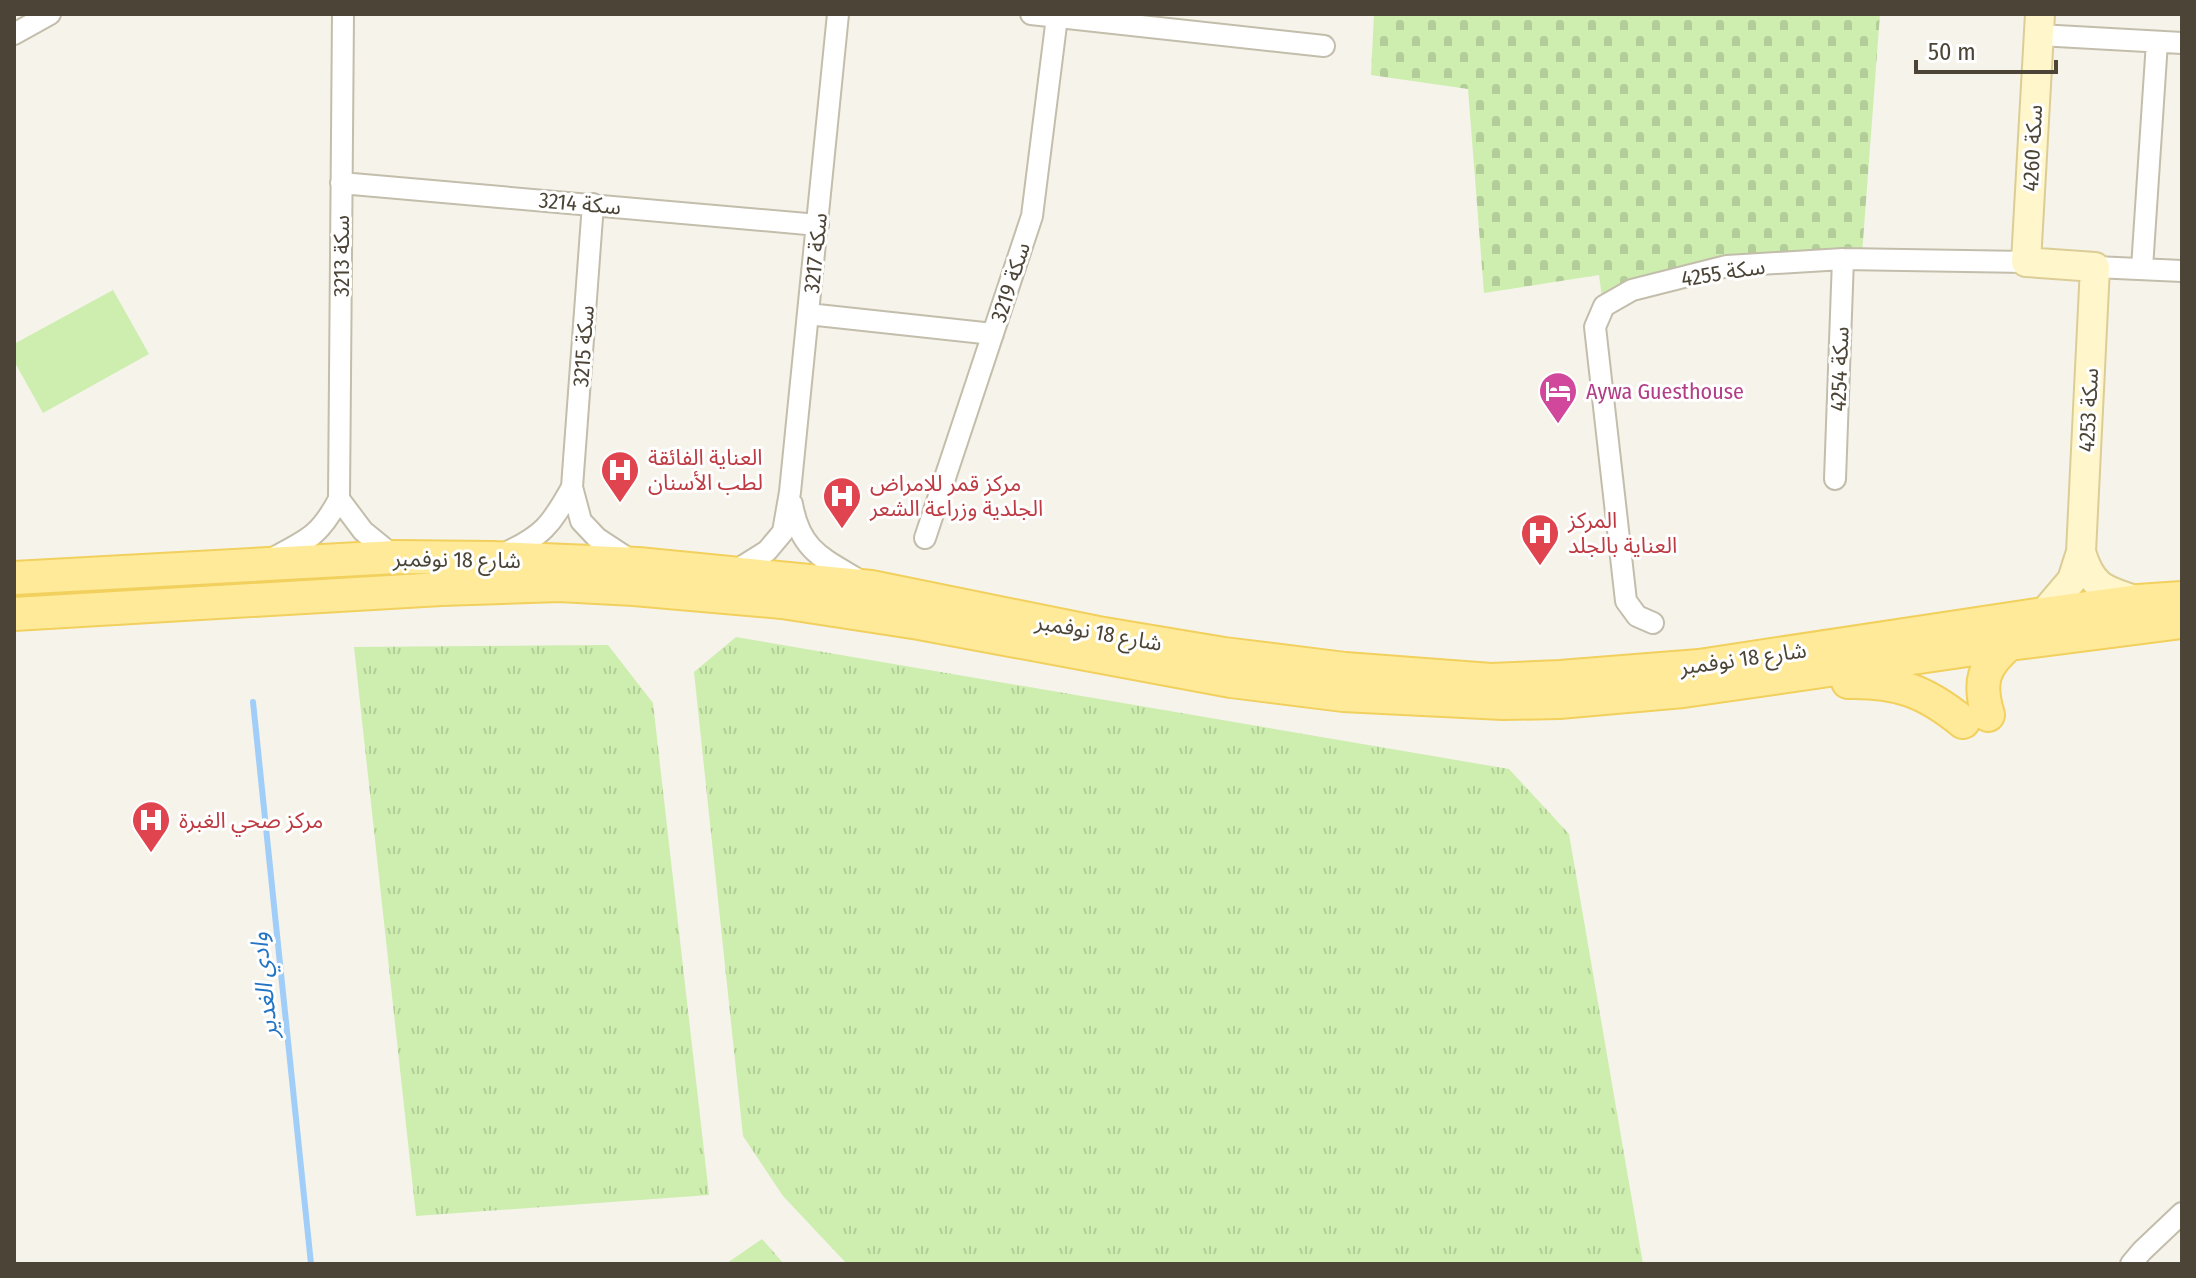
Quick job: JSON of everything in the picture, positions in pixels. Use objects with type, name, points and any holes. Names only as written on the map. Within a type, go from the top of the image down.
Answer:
[{"type":"main road","points":[[14,557],[114,573]]},
{"type":"main road","name":"شارع 18 نوفمبر","points":[[14,578],[395,557],[638,564],[871,587],[1098,633],[1224,654],[1345,669],[1491,680],[1699,666],[2043,614],[2182,598]]},
{"type":"main road","name":"شارع 18 نوفمبر","points":[[14,614],[559,585],[701,593],[919,623],[1231,681],[1343,695],[1503,703],[1641,696],[2182,622]]},
{"type":"main road","points":[[14,631],[63,611]]},
{"type":"main road","points":[[1748,682],[1887,683],[1914,690],[1976,718],[1984,675],[1994,657],[2009,644]]},
{"type":"street","points":[[14,34],[50,14]]},
{"type":"street","name":"سكة 3213","points":[[339,499],[343,14]]},
{"type":"street","name":"سكة 3217","points":[[732,573],[767,551],[783,532],[790,492],[838,14]]},
{"type":"street","points":[[1031,14],[1324,46]]},
{"type":"street","name":"سكة 3219","points":[[925,538],[1032,216],[1057,17]]},
{"type":"street","name":"سكة 4260","points":[[2026,262],[2040,24],[2182,43]]},
{"type":"street","points":[[2142,268],[2157,42]]},
{"type":"street","name":"سكة 3214","points":[[341,183],[818,225]]},
{"type":"street","name":"سكة 3215","points":[[593,204],[572,487],[581,521],[597,538],[638,564]]},
{"type":"street","name":"سكة 4255","points":[[1653,623],[1637,616],[1626,601],[1595,327],[1604,306],[1632,290],[1727,266],[1843,259],[2026,262],[2182,271]]},
{"type":"street","name":"سكة 4254","points":[[1835,479],[1843,259]]},
{"type":"street","name":"سكة 4253","points":[[2043,614],[2072,580],[2081,552],[2095,267]]},
{"type":"street","points":[[808,314],[993,334]]},
{"type":"street","name":"سكة 3215","points":[[493,558],[532,541],[555,519],[572,487]]},
{"type":"street","name":"سكة 3217","points":[[790,492],[795,523],[805,543],[821,558],[871,587]]},
{"type":"street","points":[[264,563],[311,538],[326,524],[339,499],[363,531],[395,557]]},
{"type":"street","points":[[2081,552],[2093,582],[2138,601]]},
{"type":"street","points":[[2131,1264],[2182,1213]]},
{"type":"green space","points":[[1374,14],[1880,14],[1862,254],[1727,266],[1603,305],[1599,275],[1484,293],[1468,89],[1371,75]]},
{"type":"green space","points":[[113,290],[149,354],[43,413],[14,361],[14,344]]},
{"type":"green space","points":[[736,637],[1509,769],[1569,834],[1643,1264],[847,1264],[783,1196],[743,1136],[694,672]]},
{"type":"green space","points":[[608,645],[653,703],[709,1195],[416,1216],[354,647]]},
{"type":"green space","points":[[762,1239],[784,1264],[726,1264],[727,1263]]},
{"type":"waterway","name":"وادي الغدير","points":[[253,702],[311,1264]]},
{"type":"place","name":"Aywa Guesthouse","points":[[1558,425]]},
{"type":"place","name":"العناية الفائقة لطب الأسنان","points":[[620,504]]},
{"type":"place","name":"مركز قمر للامراض الجلدية وزراعة الشعر","points":[[842,530]]},
{"type":"place","name":"المركز العناية بالجلد","points":[[1540,567]]},
{"type":"place","name":"مركز صحي الغبرة","points":[[151,854]]}]
